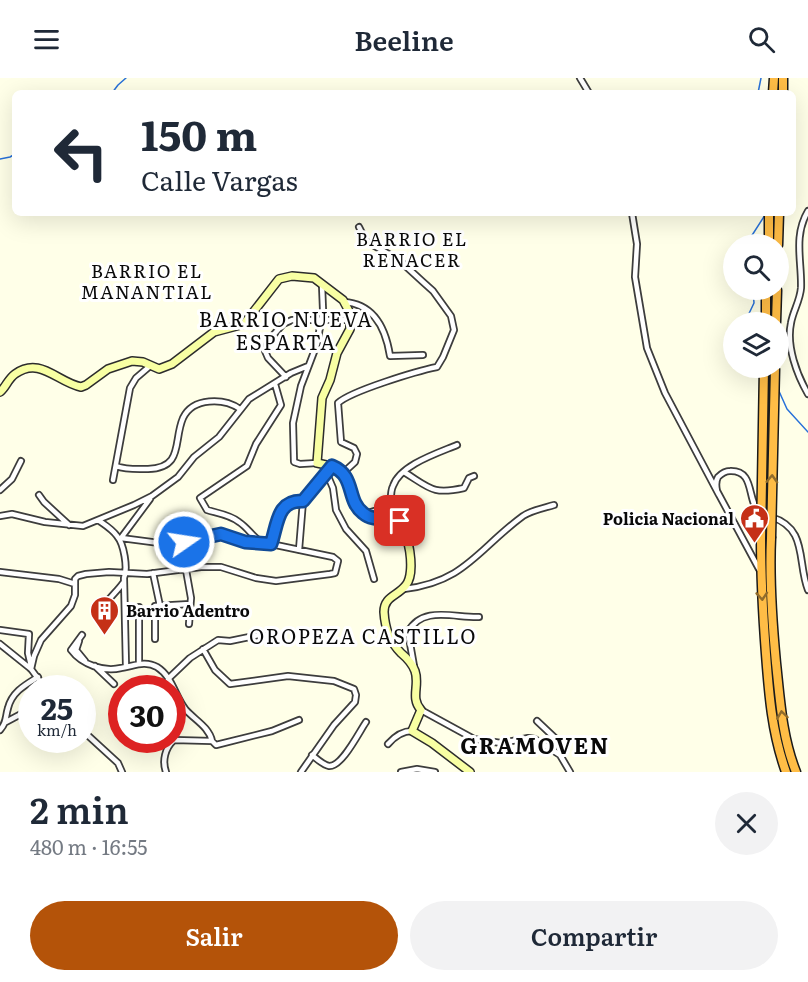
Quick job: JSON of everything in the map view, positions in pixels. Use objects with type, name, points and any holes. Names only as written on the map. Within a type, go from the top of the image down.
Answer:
[{"type":"highway","points":[[769,216],[769,234]]},
{"type":"highway","points":[[778,234],[779,216]]},
{"type":"highway","points":[[764,378],[760,572],[772,720],[786,772]]},
{"type":"highway","points":[[775,378],[770,591],[780,700],[786,742],[795,772]]},
{"type":"street","points":[[808,211],[799,237],[801,291],[790,331],[794,358],[808,394]]},
{"type":"street","points":[[632,216],[637,244],[635,277],[647,348],[665,393],[760,572]]},
{"type":"street","points":[[343,473],[355,462],[357,454],[354,448],[341,442],[338,403],[356,393],[415,372],[437,367],[454,330],[451,316],[433,291],[402,262],[366,241],[358,227]]},
{"type":"street","points":[[0,392],[12,377],[27,368],[45,369],[81,387],[108,369],[122,363],[135,360],[159,369],[166,367],[214,332],[244,324],[281,278],[301,276],[314,278],[344,302],[351,320],[347,336],[337,353],[330,380],[323,393],[316,463]]},
{"type":"street","points":[[321,282],[323,310],[317,344],[301,386],[293,423],[293,458],[296,463],[332,466],[343,473],[349,481],[357,506],[364,514],[372,518],[397,520],[403,525],[411,569],[407,584],[387,601],[384,608],[389,639],[414,669]]},
{"type":"street","points":[[344,302],[358,304],[379,320],[387,339],[390,356],[423,355]]},
{"type":"street","points":[[286,377],[266,355],[269,340],[283,324],[290,320],[351,320]]},
{"type":"street","points":[[113,480],[130,388],[136,378],[150,366]]},
{"type":"street","points":[[0,516],[12,514],[45,522],[83,526],[152,496],[173,482],[194,458],[215,442],[249,399],[308,366]]},
{"type":"street","points":[[261,543],[250,535],[245,526],[236,519],[207,510],[200,498],[206,492],[242,471],[250,462],[256,444],[281,405],[275,384]]},
{"type":"street","points":[[116,466],[123,469],[144,469],[166,465],[175,455],[183,420],[196,406],[221,401],[240,409]]},
{"type":"street","points":[[364,514],[391,506],[393,486],[404,472],[422,460],[457,445]]},
{"type":"street","points":[[0,490],[12,479],[21,461]]},
{"type":"street","points":[[299,550],[303,501],[332,466]]},
{"type":"street","points":[[718,495],[717,478],[722,474],[734,471],[746,477],[755,508],[766,516],[782,521],[796,536],[808,590]]},
{"type":"street","points":[[404,472],[429,488],[441,492],[464,488],[469,478],[474,476]]},
{"type":"street","points":[[327,474],[333,488],[336,510],[346,529],[366,551],[374,579]]},
{"type":"street","points":[[39,495],[69,525]]},
{"type":"street","points":[[126,667],[124,582],[126,573],[121,539],[152,496]]},
{"type":"street","points":[[271,544],[283,507],[290,502],[303,501]]},
{"type":"street","points":[[401,590],[428,586],[444,580],[473,561],[523,516],[554,505]]},
{"type":"street","points":[[31,669],[41,640],[71,606],[78,576],[220,567],[263,580],[283,580],[334,573],[338,561],[333,556],[271,544],[245,542],[221,534],[167,544],[121,539],[98,520]]},
{"type":"street","points":[[186,570],[190,589],[189,624]]},
{"type":"street","points":[[0,572],[59,579],[75,584]]},
{"type":"street","points":[[153,573],[160,606]]},
{"type":"street","points":[[101,611],[124,582]]},
{"type":"street","points":[[155,639],[155,606],[190,604]]},
{"type":"street","points":[[139,607],[139,664]]},
{"type":"street","points":[[479,617],[434,615],[423,617],[412,625],[408,636],[417,684],[414,698],[417,706],[474,739],[501,743],[531,738],[562,757]]},
{"type":"street","points":[[0,630],[29,634],[28,653],[31,669]]},
{"type":"street","points":[[173,675],[203,649],[218,640],[230,641],[264,634]]},
{"type":"street","points":[[108,679],[91,665],[76,650],[82,635],[71,650],[82,662],[91,665],[119,669],[146,663],[158,668],[164,675]]},
{"type":"street","points":[[0,644],[36,675]]},
{"type":"street","points":[[203,649],[215,670],[230,684],[288,676],[334,681],[354,689],[355,702],[334,725],[301,772]]},
{"type":"street","points":[[6,722],[7,711],[18,690]]},
{"type":"street","points":[[186,709],[208,732],[216,745],[272,731],[299,720]]},
{"type":"street","points":[[412,731],[421,710]]},
{"type":"street","points":[[0,730],[6,722],[18,716]]},
{"type":"street","points":[[537,721],[555,738],[570,772]]},
{"type":"street","points":[[312,755],[325,764],[334,764],[343,757],[366,722]]},
{"type":"street","points":[[388,744],[395,736],[412,731],[432,742],[470,772]]},
{"type":"street","points":[[166,772],[165,755],[168,746],[174,740],[212,741]]},
{"type":"street","points":[[96,743],[118,763],[122,772]]},
{"type":"street","points":[[401,772],[417,769],[435,772]]},
{"type":"waterway","points":[[114,90],[126,78]]},
{"type":"waterway","points":[[759,90],[761,78]]},
{"type":"waterway","points":[[0,159],[12,156]]},
{"type":"waterway","points":[[753,234],[764,216]]},
{"type":"waterway","points":[[750,312],[754,300]]},
{"type":"waterway","points":[[778,389],[787,409],[808,432]]},
{"type":"place","name":"Policia Nacional","points":[[755,544]]},
{"type":"place","name":"Barrio Adentro","points":[[105,636]]},
{"type":"district","name":"BARRIO EL RENACER","points":[[412,248]]},
{"type":"district","name":"BARRIO EL MANANTIAL","points":[[147,280]]},
{"type":"district","name":"BARRIO NUEVA ESPARTA","points":[[286,330]]},
{"type":"district","name":"OROPEZA CASTILLO","points":[[363,635]]},
{"type":"district","name":"GRAMOVEN","points":[[535,744]]},
{"type":"route","points":[[184,542],[221,534],[245,542],[271,544],[286,503],[303,501],[332,466],[347,478],[357,506],[364,514],[372,518],[400,521]]}]
